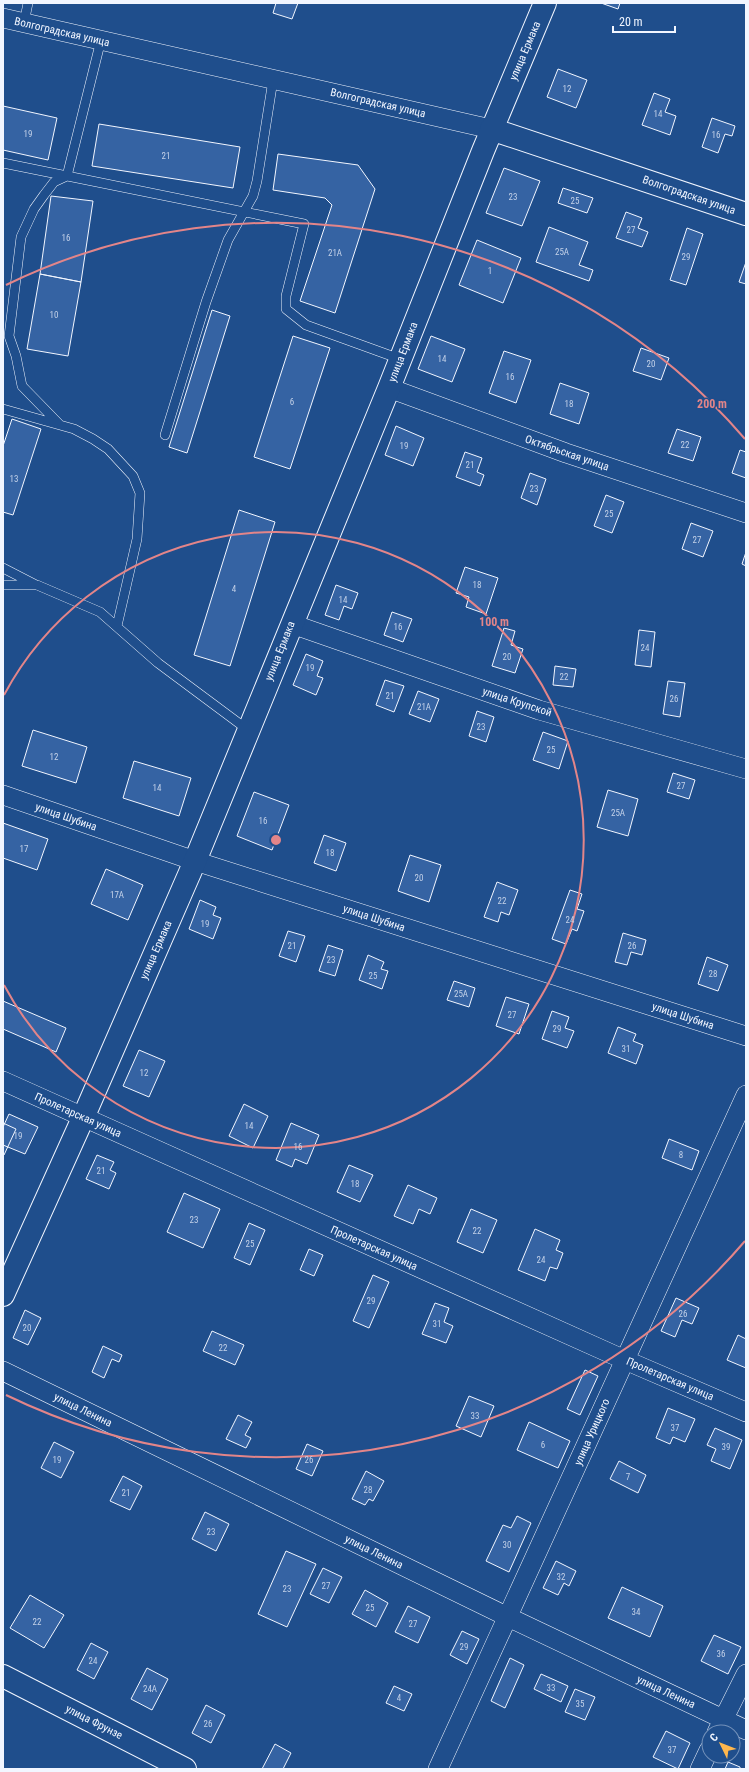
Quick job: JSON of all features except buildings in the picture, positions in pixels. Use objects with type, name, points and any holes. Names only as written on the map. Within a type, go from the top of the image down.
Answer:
[{"type":"street","name":"улица Ермака","points":[[3,1294],[83,1118],[195,861],[389,388],[492,129],[545,3]]},
{"type":"street","name":"Волгоградская улица","points":[[3,18],[492,129],[746,214]]},
{"type":"street","name":"Октябрьская улица","points":[[389,388],[566,453],[746,513]]},
{"type":"street","name":"улица Крупской","points":[[292,624],[539,710],[746,769]]},
{"type":"street","name":"улица Шубина","points":[[3,795],[195,861],[746,1036]]},
{"type":"street","name":"Пролетарская улица","points":[[3,1081],[625,1360],[746,1412]]},
{"type":"street","name":"улица Урицкого","points":[[438,1769],[746,1095]]},
{"type":"street","name":"улица Ленина","points":[[3,1371],[508,1618],[716,1724]]},
{"type":"street","points":[[721,1724],[746,1674]]},
{"type":"street","name":"улица Фрунзе","points":[[3,1676],[185,1769]]},
{"type":"lane","points":[[24,23],[28,3]]},
{"type":"lane","points":[[67,176],[101,40]]},
{"type":"lane","points":[[165,435],[206,302],[228,240],[253,196],[257,180],[273,80]]},
{"type":"lane","points":[[3,163],[304,224],[286,296],[286,309],[306,325],[400,359]]},
{"type":"lane","points":[[60,425],[22,386],[16,356],[9,336],[23,231],[34,209],[44,194],[54,182],[67,176]]},
{"type":"lane","points":[[3,409],[80,432],[108,449],[133,476],[140,493],[137,538],[117,626]]},
{"type":"lane","points":[[3,568],[37,585],[100,612],[158,663],[248,730]]},
{"type":"lane","points":[[3,585],[37,585]]}]
